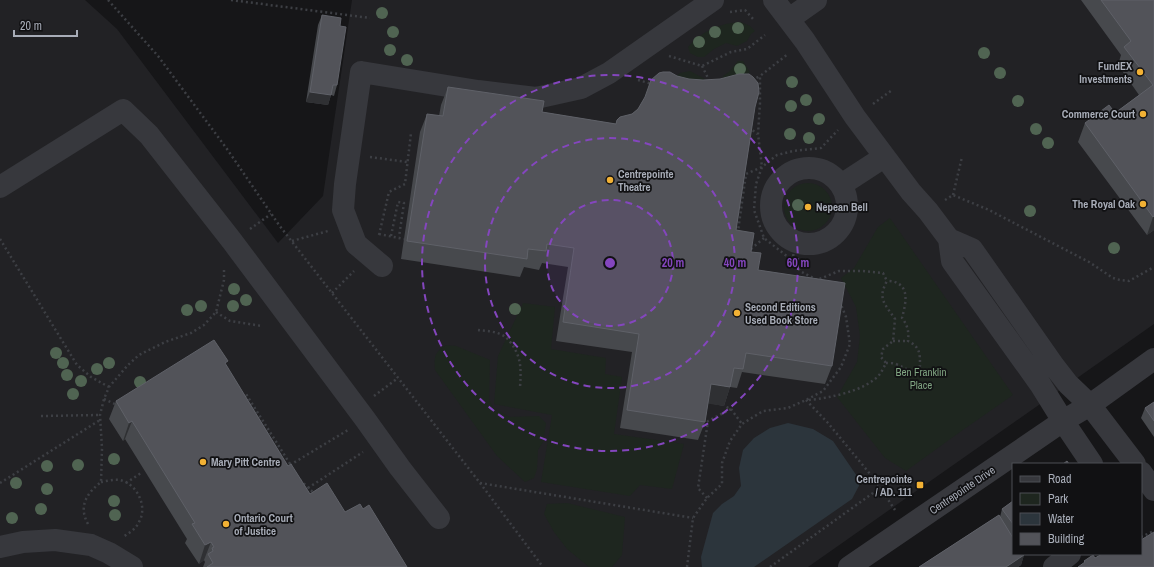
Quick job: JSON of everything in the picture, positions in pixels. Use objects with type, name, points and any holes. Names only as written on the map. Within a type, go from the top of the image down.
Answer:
[{"type":"street","points":[[376,261],[356,244],[343,210],[344,184],[361,72],[478,91],[536,98],[581,88],[609,73],[713,0]]},
{"type":"street","points":[[774,0],[805,41],[855,117],[884,157],[949,239],[952,261],[1040,384],[1091,463]]},
{"type":"street","points":[[788,19],[816,0]]},
{"type":"street","points":[[0,187],[123,110],[150,135],[232,241],[368,409],[400,468],[439,518]]},
{"type":"street","points":[[841,185],[884,157]]},
{"type":"street","points":[[807,167],[821,169],[832,175],[841,185],[846,196],[847,208],[844,220],[838,230],[829,238],[817,243],[806,244],[793,251],[784,234],[776,224],[772,213],[771,200],[775,188],[783,177],[794,170],[807,167]]},
{"type":"street","points":[[949,239],[972,249],[1054,366],[1068,384],[1090,405],[1134,463]]},
{"type":"street","name":"Centrepointe Drive","points":[[849,567],[1063,421],[1090,405],[1154,359]]},
{"type":"street","points":[[1142,473],[1154,490],[1142,497]]},
{"type":"street","points":[[0,548],[23,542],[55,540],[91,545],[110,553],[132,567]]},
{"type":"street","points":[[1054,567],[1069,555]]},
{"type":"path","points":[[108,0],[158,56],[227,149],[271,214],[480,483],[543,567]]},
{"type":"path","points":[[231,0],[250,1],[370,18]]},
{"type":"path","points":[[669,56],[702,66],[732,52],[747,49],[765,35]]},
{"type":"path","points":[[746,82],[760,76],[788,54]]},
{"type":"path","points":[[702,66],[712,86]]},
{"type":"path","points":[[760,76],[758,134],[762,167],[756,184],[754,210],[764,238],[793,251],[800,270],[817,280],[822,285]]},
{"type":"path","points":[[637,80],[656,86]]},
{"type":"path","points":[[869,106],[892,90]]},
{"type":"path","points":[[748,126],[758,134]]},
{"type":"path","points":[[742,237],[738,231],[746,174],[762,167],[777,155],[793,151],[821,148],[838,130]]},
{"type":"path","points":[[332,293],[376,261],[379,234],[389,192],[405,184],[411,132]]},
{"type":"path","points":[[352,137],[360,143],[360,151],[364,156],[408,162]]},
{"type":"path","points":[[939,203],[953,195],[962,157]]},
{"type":"path","points":[[953,195],[989,210],[1089,262],[1113,278],[1129,281],[1154,267]]},
{"type":"path","points":[[391,236],[398,202],[404,203],[399,237]]},
{"type":"path","points":[[101,482],[102,448],[100,415],[109,387],[139,355],[165,342],[191,334],[204,325],[216,312],[224,280],[224,257],[222,248],[271,214]]},
{"type":"path","points":[[379,234],[404,238]]},
{"type":"path","points":[[748,251],[764,238]]},
{"type":"path","points":[[0,239],[77,365],[91,377],[109,387]]},
{"type":"path","points":[[747,243],[751,249]]},
{"type":"path","points":[[817,280],[839,271],[862,271],[883,273],[887,281]]},
{"type":"path","points":[[887,281],[896,282],[903,288],[906,297],[902,318],[909,333],[908,341]]},
{"type":"path","points":[[887,281],[882,294],[885,304],[895,320],[893,341]]},
{"type":"path","points":[[687,567],[692,518],[707,498],[722,484],[722,463],[730,441],[742,424],[763,411],[788,408],[823,391],[841,367],[850,344],[846,317],[839,300]]},
{"type":"path","points":[[216,312],[230,321],[262,326]]},
{"type":"path","points":[[895,320],[902,318]]},
{"type":"path","points":[[478,330],[499,333],[505,336],[517,351],[520,358],[521,370],[520,388]]},
{"type":"path","points":[[893,341],[908,341],[915,344],[920,354],[920,366],[914,370],[910,370],[895,364],[886,363],[881,357],[883,349],[893,341]]},
{"type":"path","points":[[806,400],[830,398],[869,384],[880,374],[886,363]]},
{"type":"path","points":[[290,465],[368,409],[398,378]]},
{"type":"path","points":[[240,398],[246,394],[294,471]]},
{"type":"path","points":[[104,399],[124,408]]},
{"type":"path","points":[[806,400],[832,429],[880,488],[906,528]]},
{"type":"path","points":[[724,406],[731,409],[742,424]]},
{"type":"path","points":[[707,498],[698,488],[708,421],[731,409]]},
{"type":"path","points":[[41,416],[100,415]]},
{"type":"path","points":[[0,483],[100,420]]},
{"type":"path","points":[[308,488],[366,450]]},
{"type":"path","points":[[126,483],[141,473]]},
{"type":"path","points":[[297,477],[317,496]]},
{"type":"path","points":[[91,529],[86,521],[84,512],[86,497],[92,489],[101,482],[121,480],[135,490],[142,506],[139,522],[121,539]]},
{"type":"path","points":[[480,483],[692,518]]},
{"type":"path","points":[[770,567],[880,488]]},
{"type":"path","points":[[1142,537],[1154,531]]},
{"type":"shaded area","points":[[0,0],[85,0],[117,29],[278,243],[323,196],[352,0],[1154,0],[1154,324],[808,567],[0,567]]},
{"type":"green space","points":[[741,22],[750,26],[755,31],[751,34],[747,41],[737,46],[726,43],[714,49],[704,57],[698,57],[690,53],[688,47],[705,32],[726,24]]},
{"type":"green space","points":[[738,61],[743,61],[750,72],[738,80],[723,82],[723,76],[729,72]]},
{"type":"green space","points":[[690,71],[707,80],[709,85],[673,79],[680,73]]},
{"type":"green space","points":[[808,183],[817,185],[825,190],[830,198],[832,207],[830,216],[825,224],[817,229],[808,231],[799,229],[791,224],[786,216],[784,207],[786,198],[791,190],[799,185]]},
{"type":"green space","name":"Ben Franklin Place","points":[[890,218],[1013,395],[906,471],[885,458],[837,397],[857,362],[860,336],[856,307],[841,278],[854,268],[878,227]]},
{"type":"green space","points":[[523,303],[555,307],[551,349],[606,358],[605,374],[622,377],[614,434],[684,444],[672,489],[640,485],[630,496],[541,482],[552,415],[494,404],[498,356]]},
{"type":"green space","points":[[446,345],[456,346],[490,360],[489,399],[493,408],[510,417],[539,416],[546,423],[543,442],[538,450],[537,469],[534,478],[525,482],[497,456],[435,370],[437,353]]},
{"type":"green space","points":[[567,503],[625,517],[622,555],[612,567],[589,567],[567,549],[554,532],[544,514],[547,504]]},
{"type":"water","points":[[788,423],[813,429],[833,441],[861,482],[852,499],[754,567],[702,567],[701,557],[713,513],[722,504],[734,496],[741,486],[739,468],[743,450],[754,438],[770,428]]},
{"type":"building","name":"Commerce Court","points":[[1101,0],[1154,0],[1153,217],[1085,123],[1109,105],[1115,113],[1153,85],[1124,47],[1131,41]]},
{"type":"building","points":[[322,15],[341,18],[340,26],[346,27],[337,85],[333,85],[331,95],[310,92]]},
{"type":"building","points":[[670,72],[677,76],[689,79],[703,80],[720,79],[739,74],[749,74],[753,77],[758,83],[759,92],[755,107],[736,230],[754,233],[751,252],[761,253],[758,270],[845,283],[832,366],[746,353],[743,369],[734,368],[730,387],[711,384],[705,422],[627,410],[639,334],[563,322],[574,248],[547,244],[546,251],[528,249],[527,259],[407,241],[427,114],[443,116],[448,87],[544,101],[542,112],[616,124],[620,117],[632,114],[638,109],[645,97],[651,80],[659,73]]},
{"type":"building","name":"Mary Pitt Centre","points":[[214,340],[228,361],[225,363],[288,466],[291,464],[310,494],[327,483],[345,512],[360,504],[363,509],[369,505],[407,567],[207,567],[213,563],[208,554],[213,551],[212,548],[214,547],[211,542],[205,545],[192,524],[195,523],[132,421],[129,423],[116,401]]},
{"type":"building","points":[[1154,402],[1154,421],[1145,408]]},
{"type":"building","points":[[1012,502],[1012,523],[1002,509]]},
{"type":"building","points":[[999,515],[1012,536],[1012,555],[1024,555],[1006,567],[919,567]]},
{"type":"building","points":[[1154,532],[1154,567],[1078,567],[1093,555],[1095,558],[1100,555],[1142,555],[1142,539]]},
{"type":"place","name":"FundEX Investments","points":[[1140,72]]},
{"type":"place","name":"Commerce Court","points":[[1143,114]]},
{"type":"place","name":"Centrepointe Theatre","points":[[610,180]]},
{"type":"place","name":"The Royal Oak","points":[[1143,204]]},
{"type":"place","name":"Nepean Bell","points":[[808,207]]},
{"type":"place","name":"Second Editions Used Book Store","points":[[737,313]]},
{"type":"place","name":"Mary Pitt Centre","points":[[203,462]]},
{"type":"place","name":"Centrepointe / AD. 111","points":[[920,485]]},
{"type":"place","name":"Ontario Court of Justice","points":[[226,524]]}]
